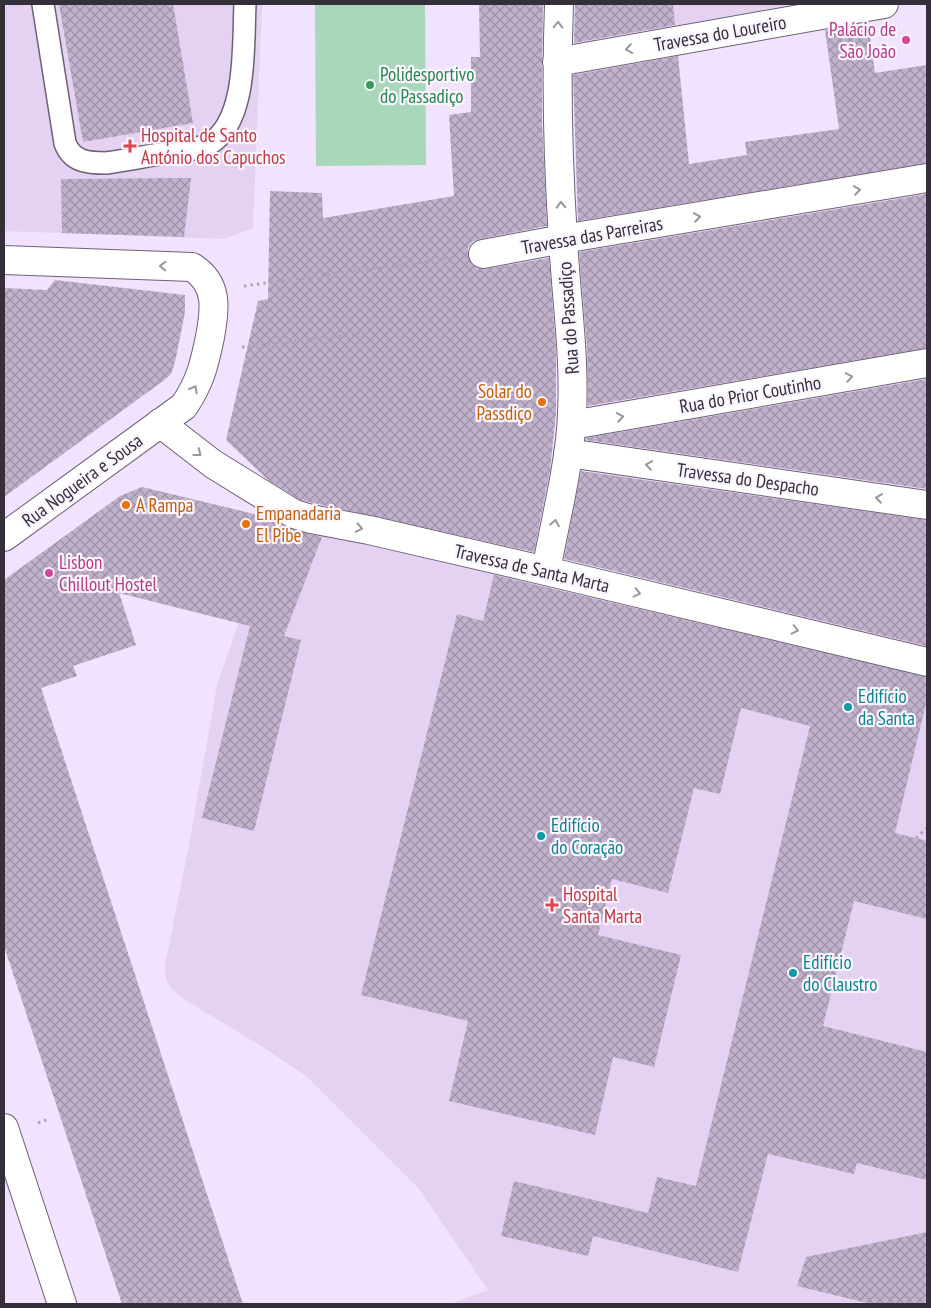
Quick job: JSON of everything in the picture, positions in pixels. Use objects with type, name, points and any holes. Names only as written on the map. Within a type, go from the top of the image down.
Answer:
[{"type":"street","name":"Rua do Passadiço","points":[[546,571],[572,425],[573,382],[563,239],[557,62],[559,4]]},
{"type":"street","name":"Travessa do Loureiro","points":[[557,62],[884,4]]},
{"type":"street","name":"Travessa das Parreiras","points":[[483,254],[927,178]]},
{"type":"street","name":"Rua Nogueira e Sousa","points":[[4,260],[192,267],[200,272],[208,284],[214,307],[204,365],[197,386],[184,406],[4,536]]},
{"type":"street","name":"Rua do Prior Coutinho","points":[[572,425],[927,363]]},
{"type":"street","name":"Travessa de Santa Marta","points":[[160,423],[213,464],[294,514],[546,571],[927,662]]},
{"type":"street","name":"Travessa do Despacho","points":[[568,453],[927,505]]},
{"type":"street","points":[[4,1128],[62,1304]]},
{"type":"lane","points":[[43,4],[65,143],[67,149],[75,158],[92,163],[106,163],[196,149],[210,143],[222,132],[232,116],[239,93],[245,4]]},
{"type":"path","points":[[256,285],[483,254]]},
{"type":"path","points":[[241,347],[359,334]]},
{"type":"path","points":[[916,838],[927,828]]},
{"type":"path","points":[[38,1123],[49,1119]]},
{"type":"shaded area","name":"Hospital de Santo António dos Capuchos","points":[[4,4],[262,4],[253,228],[224,239],[4,231]]},
{"type":"shaded area","points":[[596,4],[802,4],[650,30],[650,26],[595,19]]},
{"type":"shaded area","name":"Hospital Santa Marta","points":[[275,519],[927,674],[927,1294],[878,1304],[451,1304],[488,1290],[419,1189],[307,1077],[266,1049],[187,1001],[171,988],[166,979],[165,966],[189,845],[217,685]]},
{"type":"green space","name":"Polidesportivo do Passadiço","points":[[315,4],[425,4],[426,165],[316,166]]},
{"type":"building","points":[[59,4],[173,4],[193,123],[83,142]]},
{"type":"building","points":[[479,4],[543,4],[542,122],[547,226],[480,239],[472,242],[468,248],[468,256],[477,269],[549,258],[556,349],[556,413],[550,470],[534,552],[300,500],[268,480],[226,440],[258,301],[268,299],[270,191],[322,193],[323,218],[454,196],[449,115],[471,112],[471,57],[480,57]]},
{"type":"building","points":[[575,4],[673,4],[675,25],[574,43]]},
{"type":"building","points":[[868,23],[875,73],[927,65],[927,163],[578,221],[573,75],[678,56],[689,164],[747,155],[745,142],[839,129],[825,30]]},
{"type":"building","points":[[191,178],[184,237],[62,233],[61,179]]},
{"type":"building","points":[[927,194],[927,348],[588,406],[587,348],[579,252]]},
{"type":"building","points":[[55,280],[185,295],[185,312],[175,362],[171,374],[163,381],[4,497],[4,288],[47,290]]},
{"type":"building","points":[[927,379],[927,489],[586,440],[586,438]]},
{"type":"building","points":[[581,471],[927,520],[927,646],[564,559]]},
{"type":"building","points":[[142,487],[271,518],[290,529],[322,537],[284,636],[301,640],[254,831],[202,818],[250,626],[119,593],[136,645],[73,666],[77,676],[41,688],[243,1304],[122,1304],[4,946],[4,580],[120,496]]},
{"type":"building","points":[[494,575],[927,677],[927,699],[895,833],[927,841],[927,919],[854,901],[823,1026],[927,1052],[927,1180],[857,1163],[854,1174],[768,1154],[738,1272],[593,1236],[588,1256],[501,1236],[514,1181],[648,1213],[657,1177],[696,1186],[810,726],[741,708],[720,794],[694,788],[668,893],[612,879],[598,935],[681,955],[654,1067],[613,1057],[595,1135],[449,1101],[468,1021],[361,995],[457,614],[483,621]]},
{"type":"building","points":[[927,1232],[927,1304],[871,1304],[797,1286],[806,1257]]},
{"type":"place","name":"Palácio de São João","points":[[906,40]]},
{"type":"place","name":"Polidesportivo do Passadiço","points":[[370,85]]},
{"type":"place","name":"Hospital de Santo António dos Capuchos","points":[[130,146]]},
{"type":"place","name":"Solar do Passdiço","points":[[542,402]]},
{"type":"place","name":"A Rampa","points":[[126,505]]},
{"type":"place","name":"Empanadaria El Pibe","points":[[246,524]]},
{"type":"place","name":"Lisbon Chillout Hostel","points":[[49,573]]},
{"type":"place","name":"Edifício da Santa","points":[[848,707]]},
{"type":"place","name":"Edifício do Coração","points":[[541,836]]},
{"type":"place","name":"Hospital Santa Marta","points":[[552,905]]},
{"type":"place","name":"Edifício do Claustro","points":[[793,973]]}]
